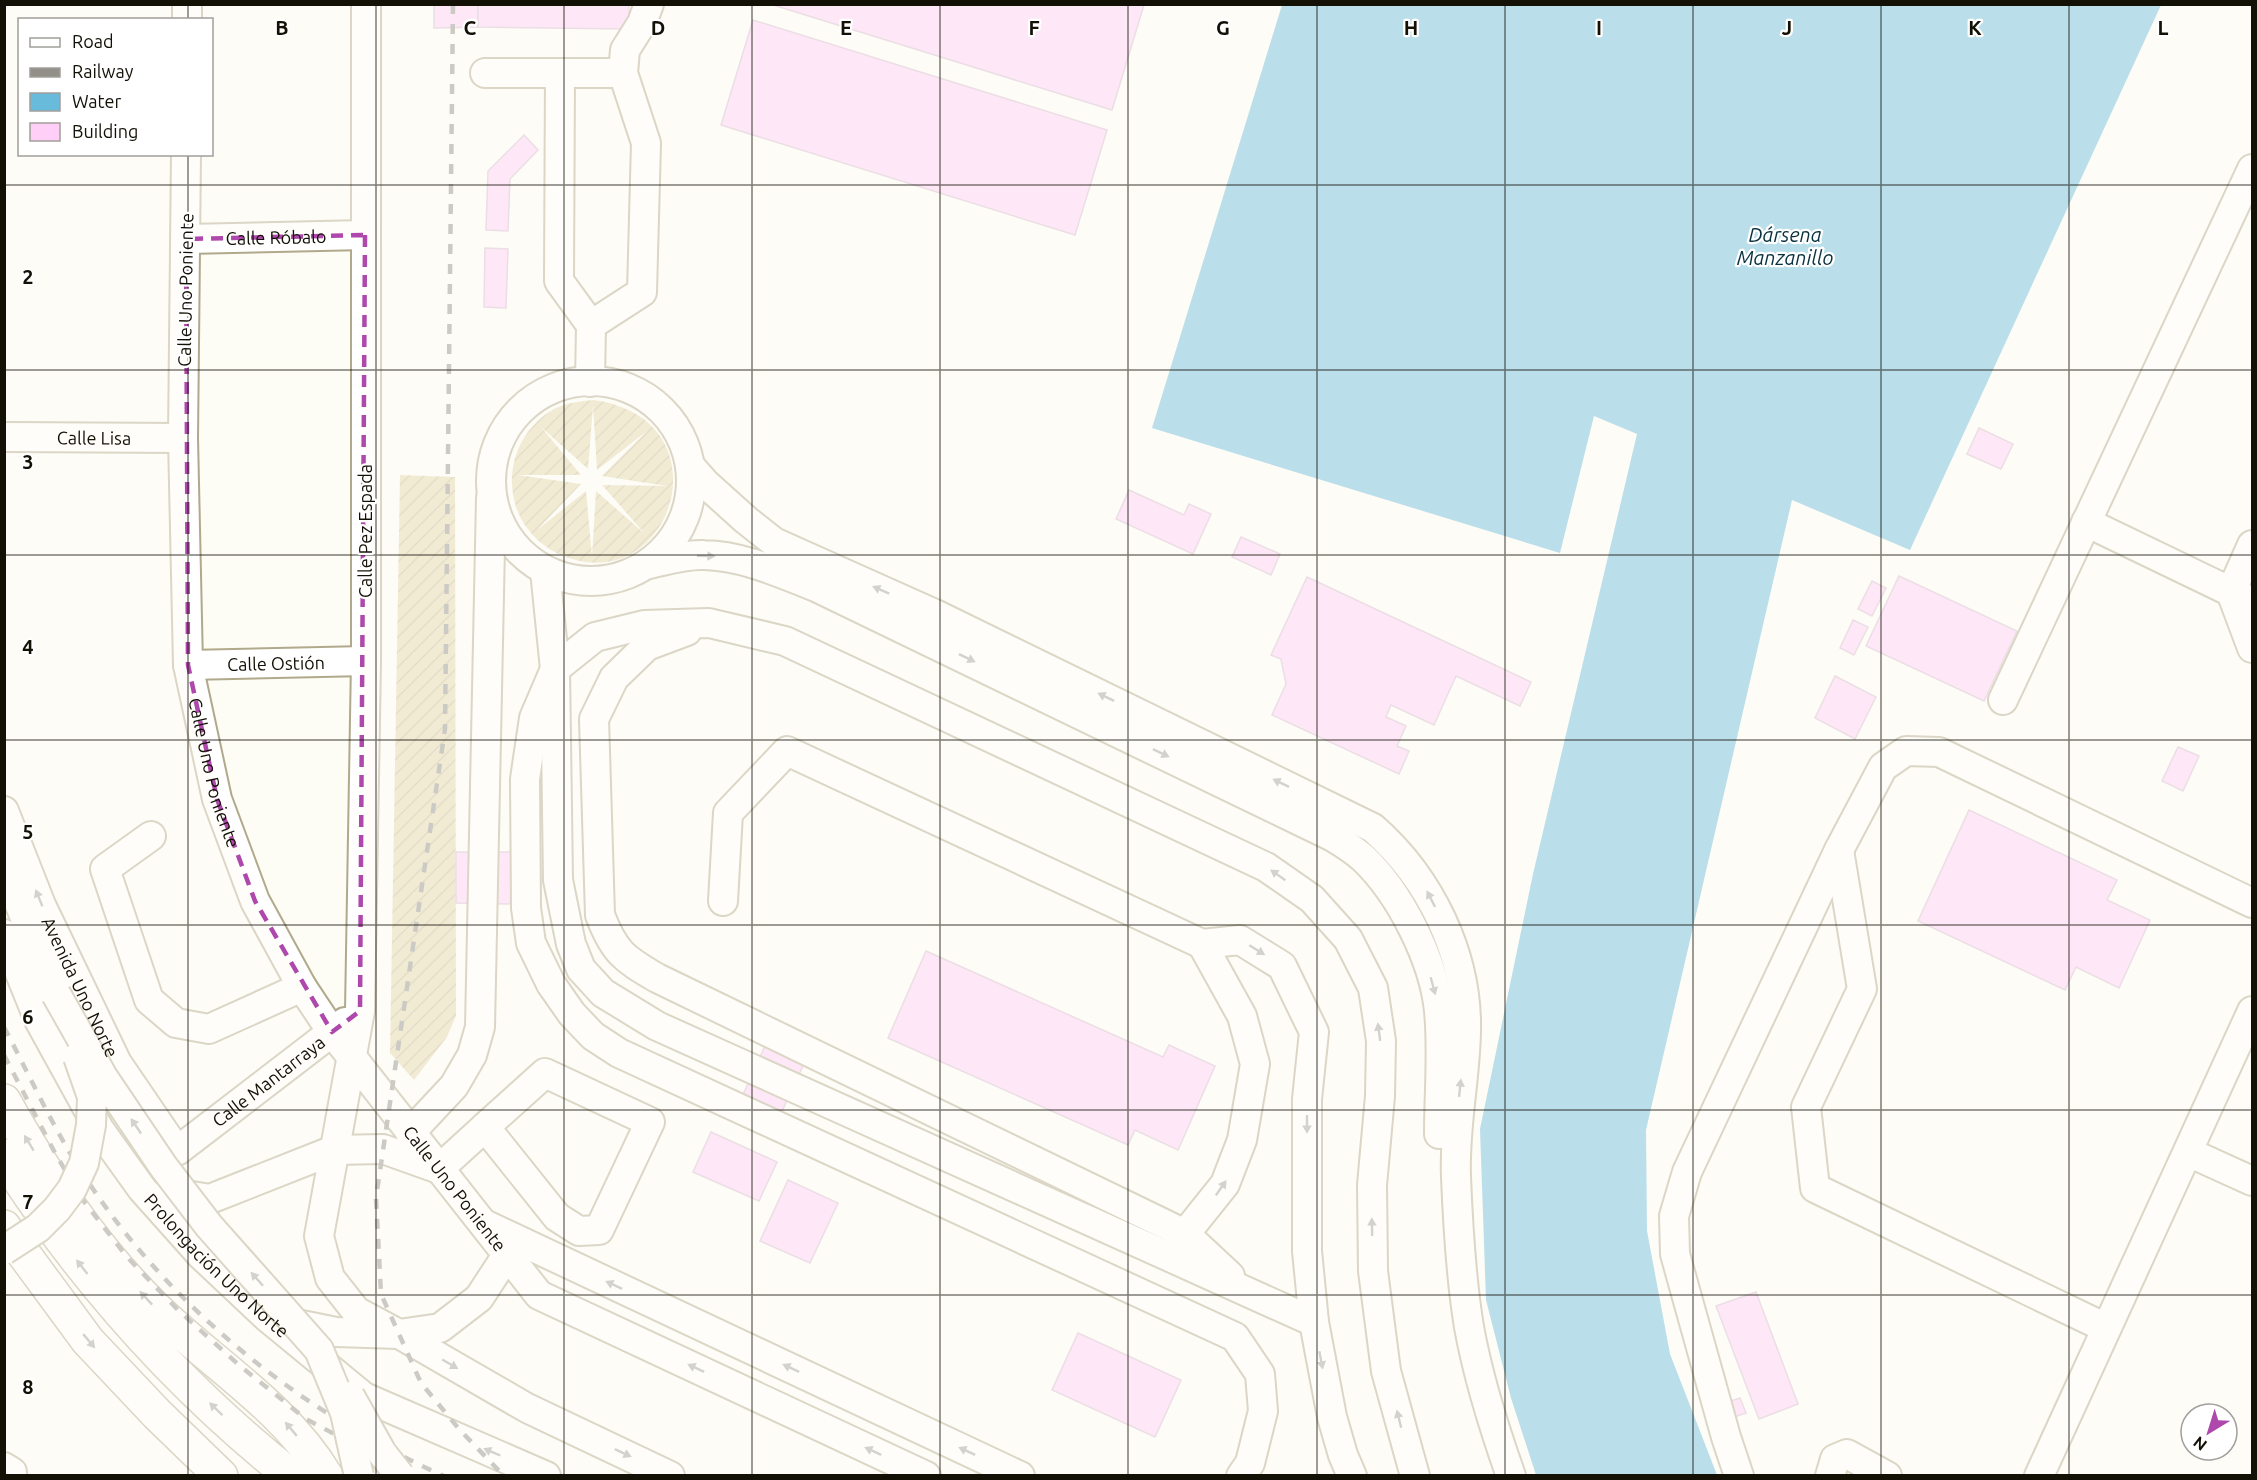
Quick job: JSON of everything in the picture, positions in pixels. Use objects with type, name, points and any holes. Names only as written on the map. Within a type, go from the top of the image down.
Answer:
[{"type":"main road","points":[[5,1101],[71,1211],[112,1261],[154,1307],[286,1422],[315,1458],[326,1476]]},
{"type":"main road","points":[[4,1156],[34,1202],[113,1304],[189,1384],[255,1447],[291,1476]]},
{"type":"main road","points":[[5,1233],[88,1341],[157,1414],[221,1476]]},
{"type":"street","name":"Calle Pez Espada","points":[[334,1150],[360,1011],[366,661],[366,4]]},
{"type":"street","points":[[591,324],[642,292],[646,143],[623,73],[625,50],[642,23],[649,4]]},
{"type":"street","points":[[485,73],[623,73]]},
{"type":"street","points":[[560,73],[559,281],[591,324],[590,382]]},
{"type":"street","name":"Calle Uno Poniente","points":[[186,156],[183,438],[188,664],[217,799],[255,901],[302,987],[351,1057],[539,1295],[926,1476]]},
{"type":"street","points":[[2003,699],[2253,169]]},
{"type":"street","name":"Calle Róbalo","points":[[186,239],[365,235]]},
{"type":"street","points":[[410,1133],[454,1086],[472,1055],[480,1027],[491,466],[500,436],[518,410],[544,392],[574,382],[606,381],[636,391],[662,410],[681,436],[691,467],[691,495],[684,522],[669,546],[649,564],[625,577],[598,582],[570,580],[545,571],[520,552],[501,527],[491,498]]},
{"type":"street","name":"Calle Lisa","points":[[4,437],[183,438]]},
{"type":"street","points":[[691,467],[706,484],[774,542],[945,619],[1373,828],[1408,862],[1423,884],[1450,939],[1460,973],[1465,1002],[1466,1032],[1458,1111],[1456,1174],[1460,1252],[1469,1327],[1484,1387],[1511,1476]]},
{"type":"street","points":[[2086,522],[2242,597]]},
{"type":"street","points":[[2253,545],[2242,597],[2253,648]]},
{"type":"street","points":[[649,564],[703,555],[730,558],[758,565],[816,587],[1333,837],[1362,857],[1385,883],[1408,921],[1425,956],[1439,1008],[1439,1167],[1441,1230],[1447,1292],[1477,1430],[1493,1476]]},
{"type":"street","points":[[545,571],[555,669],[558,880],[571,944],[581,969],[603,993],[657,1026],[1314,1322]]},
{"type":"street","points":[[709,623],[646,646],[614,678],[594,719],[600,915],[610,941],[631,963],[657,978],[1185,1234],[1249,1293]]},
{"type":"street","points":[[1240,1476],[1250,1463],[1263,1411],[1260,1374],[1235,1337],[620,1053],[593,1036],[572,1014],[551,984],[531,943],[526,908],[525,779],[534,718],[555,669],[595,637],[644,625],[709,623],[785,641],[1266,867],[1312,899],[1348,939],[1373,988],[1381,1041],[1380,1096],[1372,1185],[1373,1271],[1386,1371],[1415,1476]]},
{"type":"street","name":"Calle Ostión","points":[[188,664],[366,661]]},
{"type":"street","points":[[1739,1476],[1675,1254],[1674,1216],[1688,1172],[1839,850],[1883,767],[1906,751],[1939,752],[2253,903]]},
{"type":"street","points":[[723,901],[728,813],[787,752],[1202,945],[1240,940],[1282,966],[1314,1032],[1307,1099],[1306,1251],[1314,1322],[1332,1416],[1342,1455],[1352,1476]]},
{"type":"street","name":"Avenida Uno Norte","points":[[4,811],[41,905],[117,1063],[177,1151]]},
{"type":"street","points":[[151,836],[105,870],[149,1000],[176,1023],[209,1029],[302,987]]},
{"type":"street","points":[[1839,850],[1862,989],[1806,1107],[1815,1188],[2106,1328]]},
{"type":"street","points":[[4,866],[56,994],[92,1097],[91,1125],[84,1163],[72,1189],[57,1209],[38,1228],[5,1233]]},
{"type":"street","name":"Prolongación Uno Norte","points":[[4,934],[39,1020],[99,1129],[142,1189],[201,1255],[268,1318],[364,1397],[546,1476]]},
{"type":"street","points":[[1185,1234],[1225,1184],[1242,1140],[1255,1064],[1242,1016],[1202,945]]},
{"type":"street","points":[[56,994],[103,1077],[163,1166],[209,1226],[334,1367],[382,1453],[400,1476]]},
{"type":"street","name":"Calle Mantarraya","points":[[177,1151],[360,1011]]},
{"type":"street","points":[[2039,1476],[2253,1011]]},
{"type":"street","points":[[142,1189],[210,1199],[334,1150],[383,1149],[439,1169],[544,1073],[650,1122],[599,1230],[579,1231],[557,1217],[485,1127]]},
{"type":"street","points":[[334,1150],[319,1236],[330,1278],[356,1311],[527,1408],[670,1476]]},
{"type":"street","points":[[2188,1152],[2253,1181]]},
{"type":"street","points":[[479,1221],[1020,1476]]},
{"type":"street","points":[[268,1318],[336,1332],[399,1334],[440,1328],[479,1298],[507,1255]]},
{"type":"street","points":[[320,1350],[345,1413],[359,1476]]},
{"type":"street","points":[[1830,1476],[1835,1459],[1847,1454],[1887,1476]]},
{"type":"street","points":[[4,1467],[12,1472],[12,1476]]},
{"type":"highlighted area","points":[[365,235],[360,1011],[332,1032],[255,901],[217,799],[188,665],[186,239]]},
{"type":"shaded area","points":[[594,400],[636,414],[662,439],[673,470],[670,502],[656,532],[632,553],[600,563],[561,555],[539,541],[519,515],[513,493],[512,478],[517,451],[523,439],[542,417],[568,404]],"holes":[[[593,406],[597,470],[647,431],[602,476],[667,486],[602,485],[645,534],[596,491],[592,556],[586,491],[537,530],[581,484],[518,475],[581,475],[541,427],[588,469]]]},
{"type":"shaded area","points":[[400,475],[455,477],[456,1016],[447,1037],[414,1080],[390,1053]]},
{"type":"water","name":"Dársena Manzanillo","points":[[1282,5],[2161,5],[1910,550],[1792,500],[1646,1130],[1647,1231],[1670,1354],[1717,1475],[1536,1475],[1511,1398],[1486,1300],[1480,1129],[1533,874],[1637,434],[1594,416],[1560,553],[1152,428]]},
{"type":"building","points":[[434,4],[478,4],[478,27],[434,28]]},
{"type":"building","points":[[478,4],[629,4],[629,29],[478,27]]},
{"type":"building","points":[[770,4],[1143,4],[1144,5],[1112,110]]},
{"type":"building","points":[[753,20],[1107,130],[1075,235],[721,125]]},
{"type":"building","points":[[524,135],[538,150],[510,179],[508,231],[486,230],[488,171]]},
{"type":"building","points":[[485,248],[508,249],[506,308],[484,307]]},
{"type":"building","points":[[1979,428],[2013,444],[2001,469],[1967,454]]},
{"type":"building","points":[[1129,490],[1184,515],[1189,504],[1211,514],[1193,554],[1116,519]]},
{"type":"building","points":[[1241,537],[1280,554],[1271,575],[1232,557]]},
{"type":"building","points":[[1899,576],[2017,631],[1984,701],[1866,646]]},
{"type":"building","points":[[1307,577],[1531,682],[1520,706],[1456,676],[1434,725],[1391,705],[1386,717],[1406,726],[1397,746],[1409,751],[1399,774],[1272,715],[1286,684],[1281,659],[1271,655]]},
{"type":"building","points":[[1872,581],[1886,588],[1872,616],[1858,609]]},
{"type":"building","points":[[1853,620],[1868,627],[1854,655],[1840,648]]},
{"type":"building","points":[[1835,676],[1876,697],[1855,739],[1815,718]]},
{"type":"building","points":[[2178,747],[2199,756],[2183,791],[2162,781]]},
{"type":"building","points":[[1969,810],[2117,880],[2107,900],[2150,920],[2119,988],[2076,967],[2065,990],[1918,921]]},
{"type":"building","points":[[456,852],[516,852],[516,904],[456,903]]},
{"type":"building","points":[[926,951],[1163,1057],[1169,1045],[1215,1066],[1178,1150],[1135,1130],[1128,1145],[888,1038]]},
{"type":"building","points":[[774,1026],[813,1044],[771,1135],[733,1117]]},
{"type":"building","points":[[711,1132],[777,1162],[759,1201],[693,1172]]},
{"type":"building","points":[[788,1180],[838,1203],[810,1263],[760,1241]]},
{"type":"building","points":[[1756,1292],[1798,1404],[1759,1419],[1716,1306]]},
{"type":"building","points":[[1078,1333],[1181,1380],[1155,1437],[1052,1390]]},
{"type":"building","points":[[1740,1398],[1746,1413],[1734,1417],[1728,1402]]},
{"type":"railway","points":[[453,4],[445,729],[376,1198],[381,1294],[421,1383],[459,1429],[504,1476]]},
{"type":"railway","points":[[4,1027],[56,1128],[91,1186],[162,1276],[203,1317],[294,1391],[342,1423],[444,1476]]},
{"type":"railway","points":[[4,1055],[55,1153],[82,1199],[127,1257],[178,1310],[240,1366],[306,1419],[413,1476]]}]
